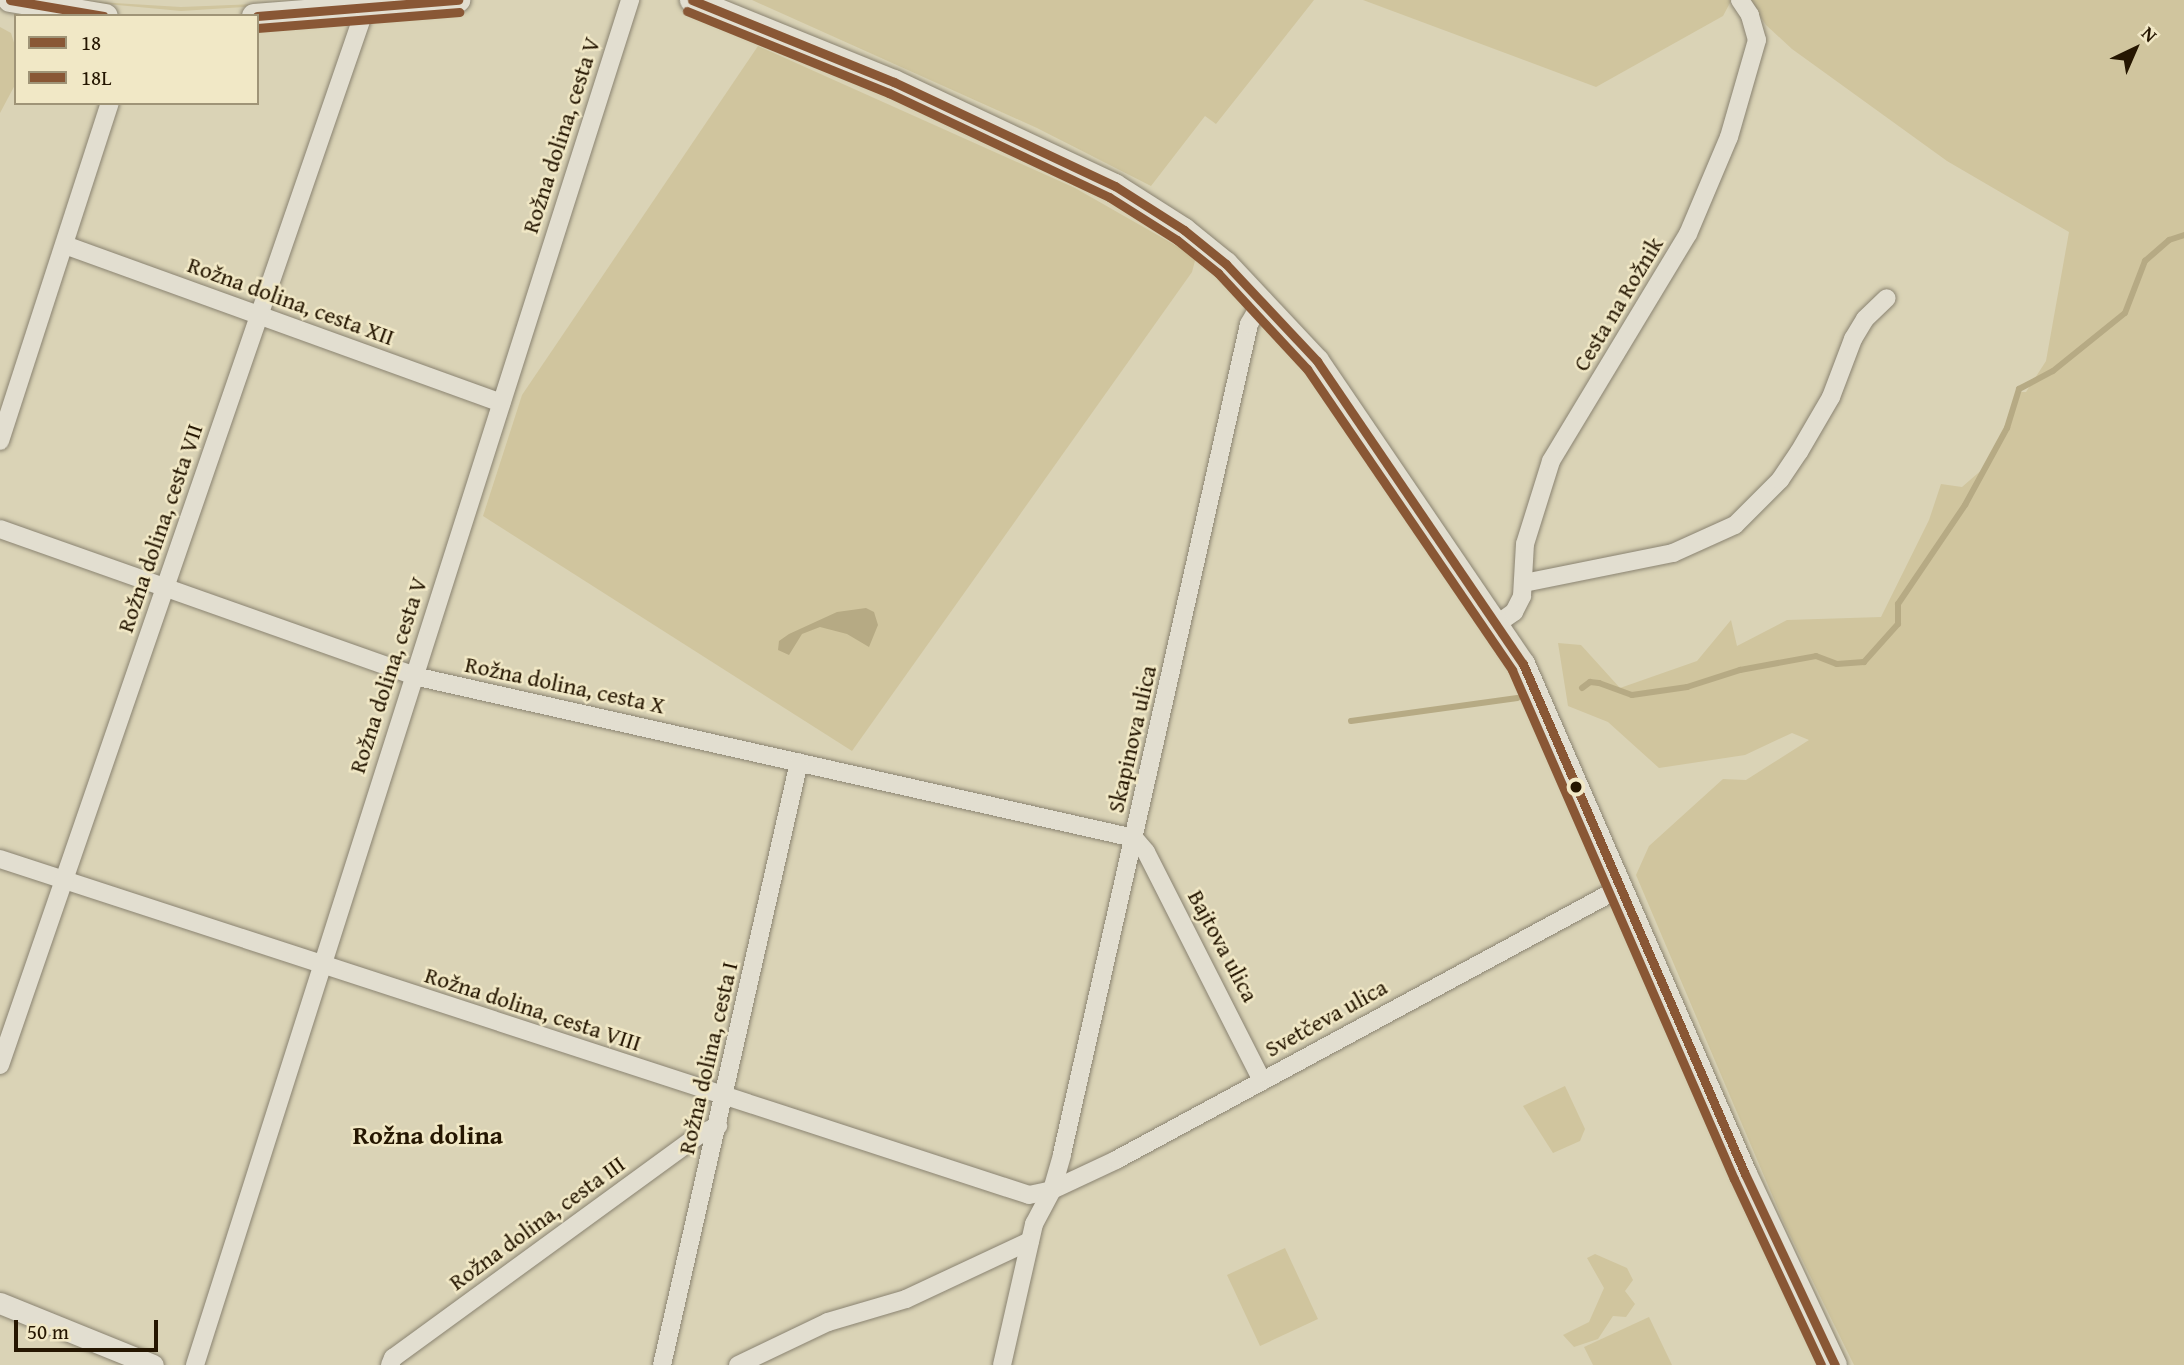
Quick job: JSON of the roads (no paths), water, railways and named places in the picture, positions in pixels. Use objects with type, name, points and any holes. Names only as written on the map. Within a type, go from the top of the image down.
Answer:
[{"type":"main road","points":[[10,0],[94,14]]},
{"type":"main road","points":[[259,16],[458,0]]},
{"type":"main road","points":[[692,0],[869,71],[1115,186],[1184,230],[1263,300],[1355,413],[1497,624],[1545,709],[1795,1287],[1835,1365]]},
{"type":"street","name":"Rožna dolina, cesta V","points":[[195,1365],[630,0]]},
{"type":"street","name":"Cesta na Rožnik","points":[[1497,624],[1517,608],[1524,583],[1530,524],[1551,461],[1688,234],[1729,136],[1756,40],[1750,15],[1740,0]]},
{"type":"street","name":"Rožna dolina, cesta VII","points":[[0,1065],[366,6]]},
{"type":"street","points":[[0,442],[109,105]]},
{"type":"street","name":"Rožna dolina, cesta XII","points":[[65,246],[501,403]]},
{"type":"street","points":[[1524,583],[1673,553],[1735,525],[1795,458],[1831,397],[1859,329],[1887,298]]},
{"type":"street","name":"Skapinova ulica","points":[[1002,1365],[1037,1213],[1052,1190],[1249,324],[1263,300]]},
{"type":"street","name":"Rožna dolina, cesta X","points":[[0,529],[414,677],[1134,838]]},
{"type":"street","name":"Rožna dolina, cesta I","points":[[662,1365],[726,1097],[799,762]]},
{"type":"street","name":"Bajtova ulica","points":[[1134,838],[1146,852],[1262,1081]]},
{"type":"street","name":"Rožna dolina, cesta VIII","points":[[0,859],[1029,1195],[1052,1190]]},
{"type":"street","name":"Svetčeva ulica","points":[[1052,1190],[1262,1081],[1622,887]]},
{"type":"street","name":"Rožna dolina, cesta III","points":[[390,1365],[700,1134],[718,1126]]},
{"type":"street","points":[[738,1365],[828,1322],[906,1299],[1030,1241]]},
{"type":"street","points":[[0,1303],[153,1365]]},
{"type":"waterway","points":[[1582,688],[1590,682],[1599,683],[1632,695],[1687,687],[1740,670],[1816,656],[1837,664],[1864,662],[1898,624],[1898,604],[1965,505],[2007,428],[2019,389],[2053,371],[2125,313],[2145,261],[2169,240],[2184,235]]},
{"type":"waterway","points":[[1351,721],[1517,698]]},
{"type":"district","name":"Rožna dolina","points":[[428,1135]]}]
